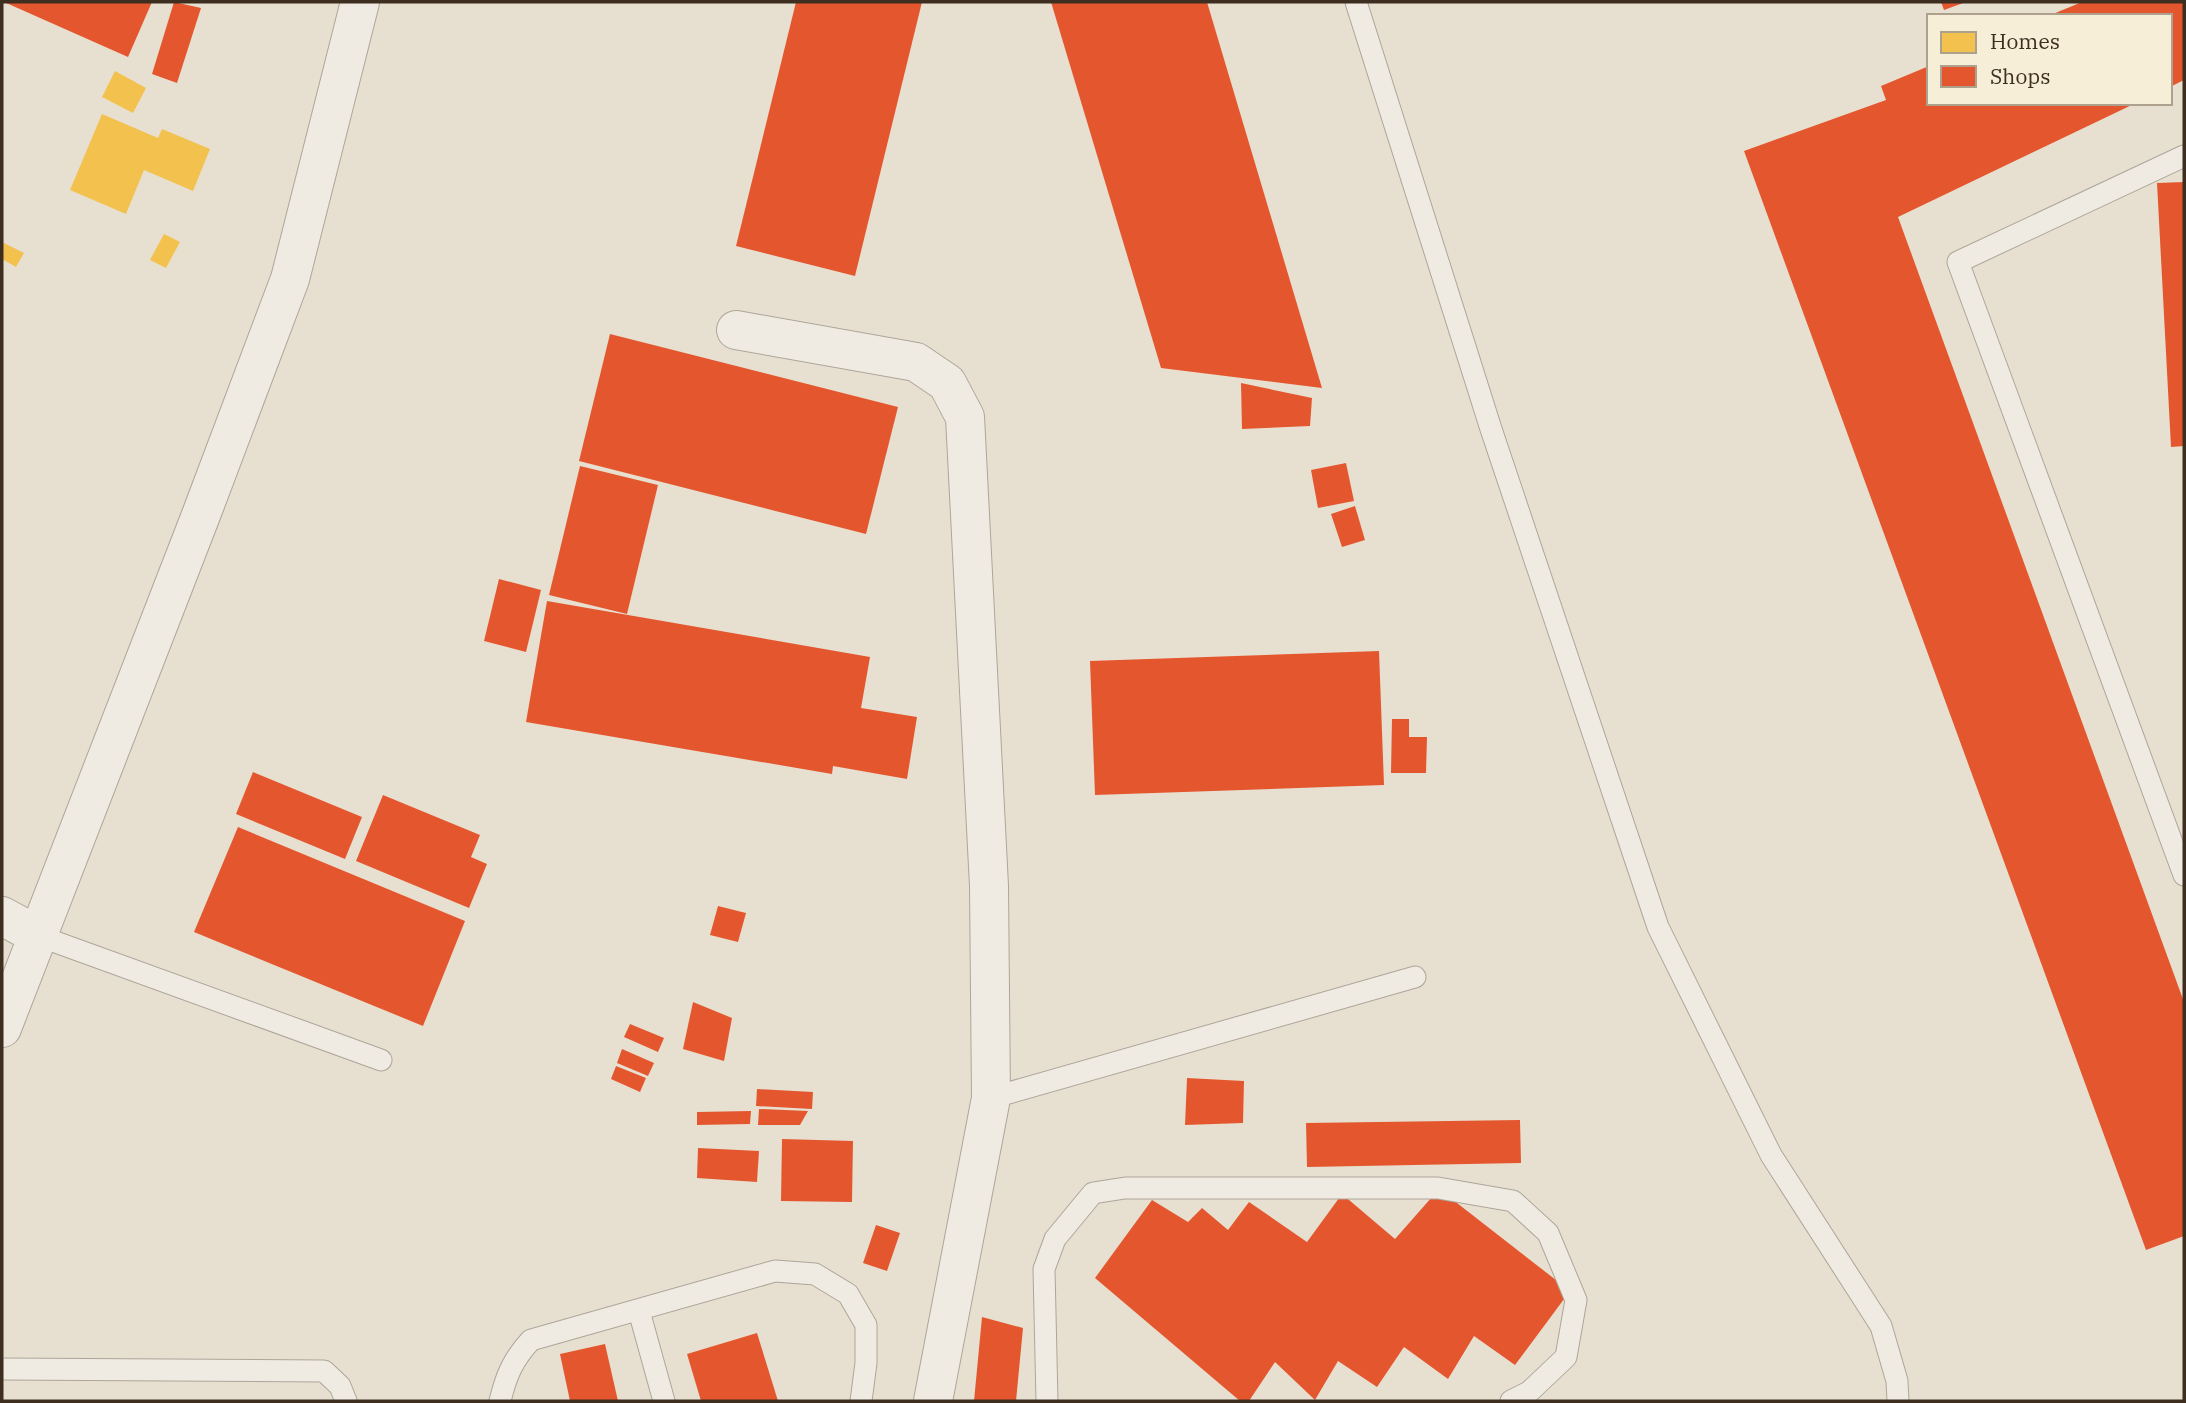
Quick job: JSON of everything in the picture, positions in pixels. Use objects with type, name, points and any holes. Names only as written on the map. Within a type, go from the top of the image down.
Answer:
[{"type":"street","points":[[2,1028],[290,279],[360,2]]},
{"type":"street","points":[[736,330],[916,362],[947,383],[965,417],[989,886],[991,1098],[933,1401]]},
{"type":"street","points":[[2,916],[39,936]]},
{"type":"lane","points":[[1356,2],[1491,429],[1658,927],[1771,1155],[1881,1325],[1897,1381],[1898,1401]]},
{"type":"lane","points":[[2184,156],[1958,262],[2184,875]]},
{"type":"lane","points":[[39,936],[381,1060]]},
{"type":"lane","points":[[991,1098],[1415,977]]},
{"type":"lane","points":[[1047,1401],[1044,1269],[1055,1239],[1093,1193],[1125,1188],[1438,1188],[1513,1201],[1548,1233],[1576,1300],[1566,1357],[1529,1392],[1511,1401]]},
{"type":"lane","points":[[500,1401],[506,1376],[517,1355],[531,1340],[775,1271],[815,1274],[848,1294],[866,1325],[866,1363],[861,1401]]},
{"type":"lane","points":[[639,1311],[664,1401]]},
{"type":"lane","points":[[2,1369],[324,1371],[341,1386],[345,1401]]},
{"type":"building: Homes","points":[[115,71],[146,88],[133,113],[102,97]]},
{"type":"building: Homes","points":[[102,114],[158,138],[162,129],[210,149],[193,191],[144,170],[126,214],[70,190]]},
{"type":"building: Homes","points":[[164,234],[180,242],[166,268],[150,260]]},
{"type":"building: Homes","points":[[2,242],[24,253],[16,267],[2,259]]},
{"type":"building: Shops","points":[[4,2],[152,2],[128,57]]},
{"type":"building: Shops","points":[[174,2],[201,8],[177,83],[152,74]]},
{"type":"building: Shops","points":[[796,2],[922,2],[855,276],[736,246]]},
{"type":"building: Shops","points":[[1051,2],[1207,2],[1322,388],[1161,368]]},
{"type":"building: Shops","points":[[1941,2],[1966,2],[1944,10]]},
{"type":"building: Shops","points":[[2082,2],[2184,2],[2184,80],[2172,86],[2172,14],[2053,14]]},
{"type":"building: Shops","points":[[1927,67],[1927,105],[2132,105],[1898,217],[2184,1002],[2184,1236],[2146,1250],[1744,151],[1886,100],[1881,86]]},
{"type":"building: Shops","points":[[2184,182],[2184,446],[2171,447],[2157,183]]},
{"type":"building: Shops","points":[[610,334],[898,407],[866,534],[579,461]]},
{"type":"building: Shops","points":[[1241,383],[1312,398],[1310,426],[1242,429]]},
{"type":"building: Shops","points":[[1346,463],[1354,501],[1318,508],[1311,470]]},
{"type":"building: Shops","points":[[580,466],[658,485],[627,614],[549,595]]},
{"type":"building: Shops","points":[[1355,506],[1365,540],[1342,547],[1331,514]]},
{"type":"building: Shops","points":[[499,579],[541,590],[526,652],[484,641]]},
{"type":"building: Shops","points":[[547,601],[870,657],[861,708],[917,717],[907,779],[833,766],[832,774],[526,722]]},
{"type":"building: Shops","points":[[1379,651],[1384,785],[1095,795],[1090,661]]},
{"type":"building: Shops","points":[[1392,719],[1409,719],[1409,737],[1427,737],[1426,773],[1391,773]]},
{"type":"building: Shops","points":[[253,772],[362,817],[345,859],[236,814]]},
{"type":"building: Shops","points":[[383,795],[480,835],[471,857],[487,864],[469,908],[356,861]]},
{"type":"building: Shops","points":[[238,827],[465,921],[423,1026],[194,932]]},
{"type":"building: Shops","points":[[718,906],[746,913],[738,942],[710,935]]},
{"type":"building: Shops","points":[[693,1002],[732,1018],[724,1061],[683,1049]]},
{"type":"building: Shops","points":[[630,1024],[664,1038],[658,1052],[624,1037]]},
{"type":"building: Shops","points":[[622,1049],[654,1063],[648,1076],[617,1063]]},
{"type":"building: Shops","points":[[616,1066],[646,1078],[640,1092],[611,1079]]},
{"type":"building: Shops","points":[[1187,1078],[1244,1081],[1243,1123],[1185,1125]]},
{"type":"building: Shops","points":[[757,1089],[813,1092],[812,1109],[756,1106]]},
{"type":"building: Shops","points":[[759,1109],[808,1111],[800,1125],[758,1125]]},
{"type":"building: Shops","points":[[751,1111],[750,1124],[697,1125],[697,1112]]},
{"type":"building: Shops","points":[[1520,1120],[1521,1163],[1307,1167],[1306,1123]]},
{"type":"building: Shops","points":[[782,1139],[853,1141],[852,1202],[781,1201]]},
{"type":"building: Shops","points":[[698,1148],[759,1151],[757,1182],[697,1178]]},
{"type":"building: Shops","points":[[1439,1189],[1570,1291],[1515,1365],[1474,1336],[1448,1379],[1404,1347],[1377,1387],[1338,1361],[1315,1400],[1275,1362],[1249,1401],[1240,1401],[1095,1278],[1152,1200],[1188,1222],[1202,1208],[1228,1230],[1249,1202],[1307,1242],[1342,1194],[1395,1239]]},
{"type":"building: Shops","points":[[876,1225],[900,1233],[887,1271],[863,1263]]},
{"type":"building: Shops","points":[[982,1317],[1023,1328],[1016,1401],[974,1401]]},
{"type":"building: Shops","points":[[757,1333],[778,1401],[701,1401],[687,1354]]},
{"type":"building: Shops","points":[[605,1344],[618,1401],[570,1401],[560,1354]]}]
